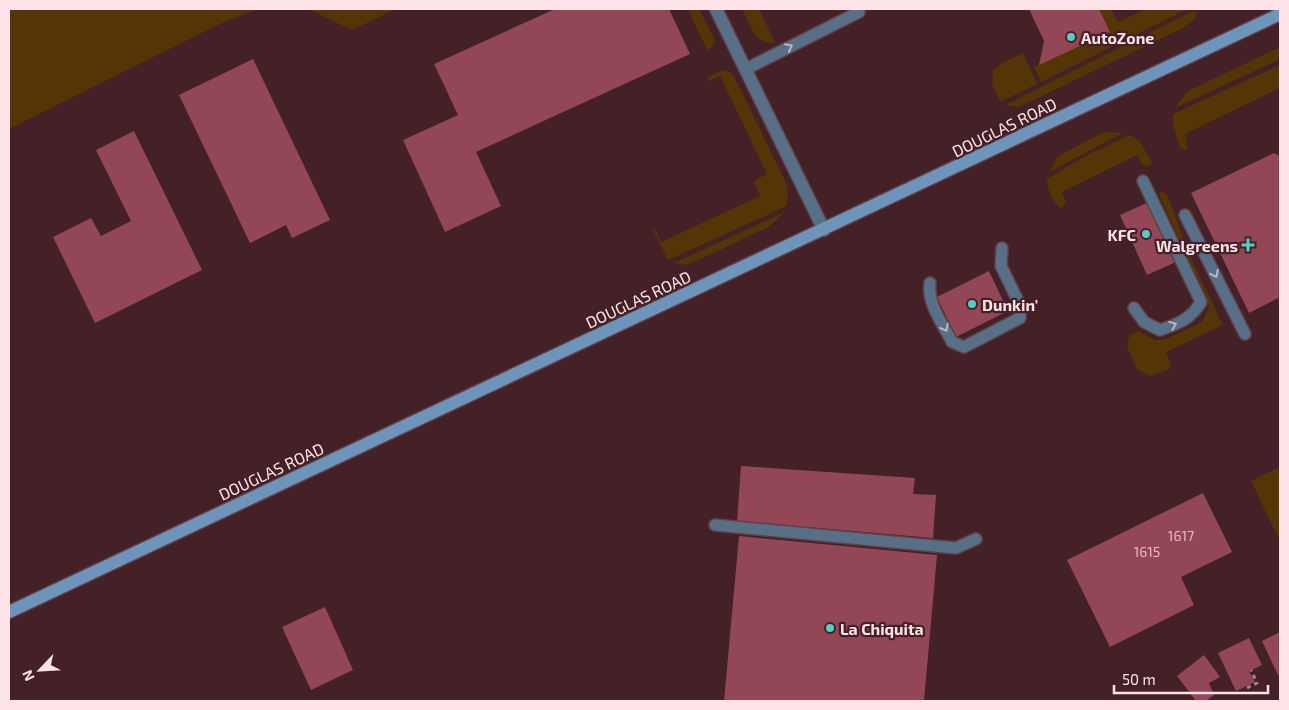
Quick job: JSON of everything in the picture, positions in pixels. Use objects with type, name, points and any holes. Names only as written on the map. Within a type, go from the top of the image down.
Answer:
[{"type":"street","points":[[716,9],[824,230]]},
{"type":"street","name":"DOUGLAS ROAD","points":[[9,612],[1280,14]]},
{"type":"lane","points":[[746,69],[859,12],[857,9]]},
{"type":"lane","points":[[1134,308],[1144,322],[1160,330],[1178,324],[1194,315],[1201,302],[1143,181]]},
{"type":"lane","points":[[1185,215],[1245,334]]},
{"type":"lane","points":[[930,283],[929,292],[932,303],[952,342],[964,347],[983,339],[1020,318],[1020,305],[1001,266],[1002,248]]},
{"type":"lane","points":[[715,525],[956,548],[976,539]]},
{"type":"path","points":[[1246,688],[1257,683],[1251,670]]},
{"type":"shaded area","points":[[9,9],[258,9],[222,23],[9,129]]},
{"type":"shaded area","points":[[308,9],[396,9],[352,30]]},
{"type":"shaded area","points":[[688,9],[699,9],[715,40],[711,48],[707,50]]},
{"type":"shaded area","points":[[742,9],[759,9],[775,42],[768,43],[758,37]]},
{"type":"shaded area","points":[[1099,9],[1111,9],[1118,22],[1145,9],[1188,9],[1041,82],[1034,67],[1109,32]]},
{"type":"shaded area","points":[[1193,11],[1197,12],[1195,19],[1183,28],[1019,107],[1005,105]]},
{"type":"shaded area","points":[[1280,47],[1280,59],[1175,108],[1188,91]]},
{"type":"shaded area","points":[[1023,53],[1037,84],[1000,102],[992,84],[993,71],[1002,63]]},
{"type":"shaded area","points":[[1280,65],[1280,88],[1185,134],[1188,148],[1186,150],[1180,148],[1173,125],[1173,114]]},
{"type":"shaded area","points":[[723,70],[732,73],[784,178],[788,189],[787,206],[668,260],[652,228],[655,229],[661,242],[760,196],[754,181],[767,174],[720,76],[706,82],[708,77]]},
{"type":"shaded area","points":[[1104,132],[1123,133],[1049,172],[1058,156]]},
{"type":"shaded area","points":[[1130,135],[1139,140],[1152,162],[1150,166],[1142,165],[1137,155],[1062,192],[1066,202],[1063,207],[1060,208],[1054,202],[1050,195],[1047,179],[1083,157]]},
{"type":"shaded area","points":[[1161,191],[1167,194],[1190,256],[1223,325],[1166,352],[1171,364],[1170,369],[1149,376],[1137,369],[1127,347],[1130,335],[1139,331],[1154,340],[1166,339],[1202,322],[1209,307],[1159,195]]},
{"type":"shaded area","points":[[785,212],[769,227],[692,263],[685,265],[674,263]]},
{"type":"shaded area","points":[[1280,467],[1280,542],[1251,481]]},
{"type":"building","points":[[555,9],[669,9],[690,54],[476,152],[501,206],[445,232],[403,140],[458,115],[434,64]]},
{"type":"building","name":"AutoZone","points":[[1029,9],[1099,9],[1110,32],[1039,65],[1044,41]]},
{"type":"building","points":[[253,59],[330,220],[292,238],[286,225],[250,243],[179,95]]},
{"type":"building","points":[[134,131],[202,270],[95,323],[53,237],[91,218],[101,236],[131,221],[96,150]]},
{"type":"building","name":"Walgreens","points":[[1274,153],[1280,156],[1280,297],[1249,313],[1191,193]]},
{"type":"building","name":"KFC","points":[[1149,202],[1176,262],[1147,275],[1120,215]]},
{"type":"building","name":"Dunkin'","points":[[989,271],[1008,311],[956,337],[937,297]]},
{"type":"building","points":[[741,466],[915,478],[913,494],[936,495],[933,538],[737,521]]},
{"type":"building","points":[[1203,493],[1232,552],[1181,577],[1194,605],[1110,647],[1067,560]]},
{"type":"building","name":"La Chiquita","points":[[739,536],[937,555],[924,701],[724,701]]},
{"type":"building","points":[[325,607],[353,670],[311,690],[282,627]]},
{"type":"building","points":[[1280,632],[1280,674],[1278,675],[1262,641]]},
{"type":"building","points":[[1249,638],[1262,665],[1249,671],[1255,682],[1236,691],[1218,653]]},
{"type":"building","points":[[1204,655],[1220,677],[1209,683],[1214,695],[1206,701],[1196,701],[1177,676]]},
{"type":"place","name":"AutoZone","points":[[1071,37]]},
{"type":"place","name":"KFC","points":[[1146,234]]},
{"type":"place","name":"Walgreens","points":[[1248,245]]},
{"type":"place","name":"Dunkin'","points":[[972,304]]},
{"type":"place","name":"La Chiquita","points":[[830,628]]}]
